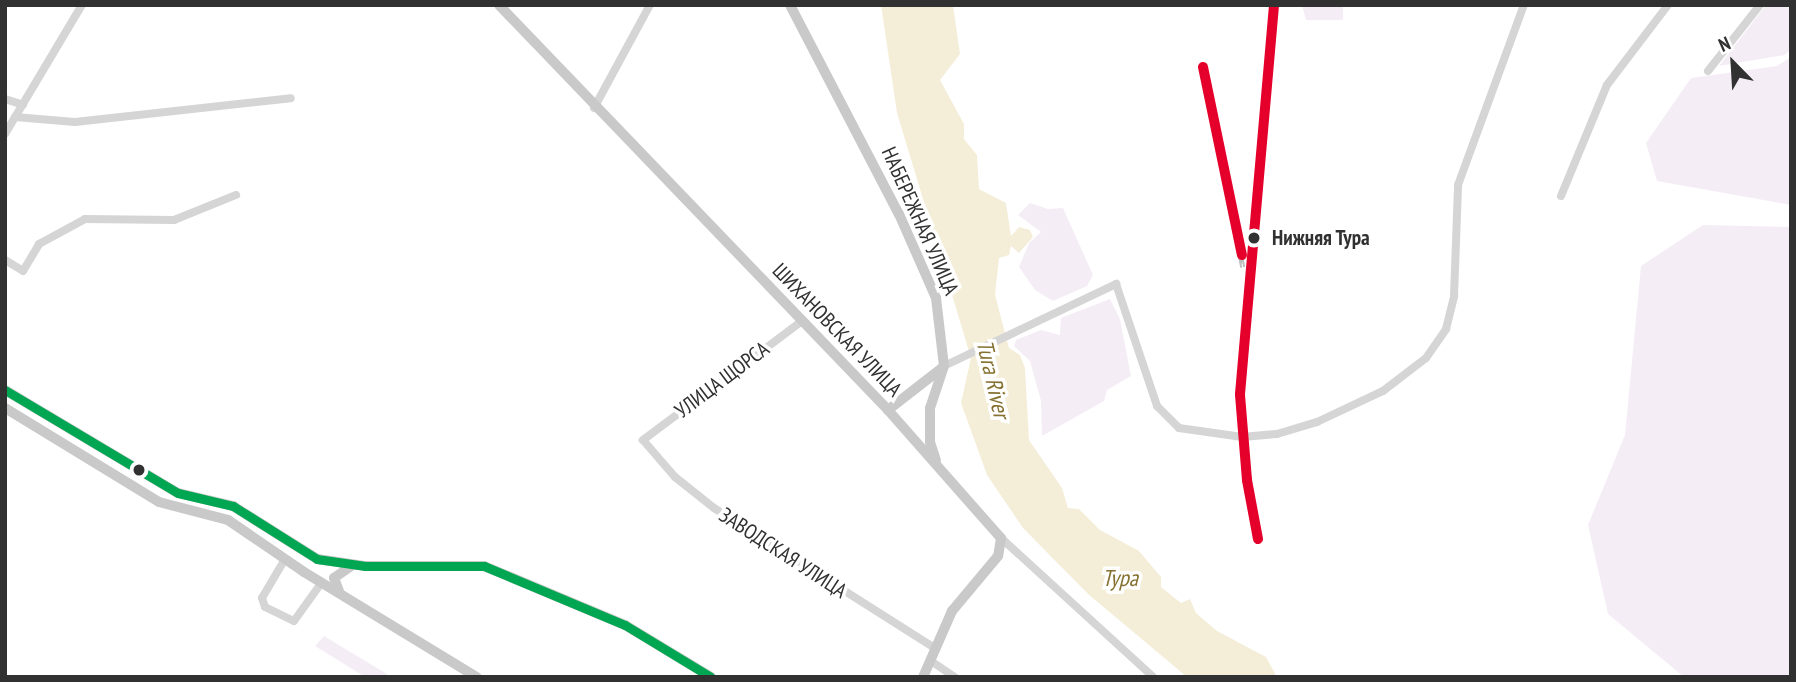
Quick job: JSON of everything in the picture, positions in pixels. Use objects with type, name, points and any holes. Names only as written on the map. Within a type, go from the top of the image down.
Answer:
[{"type":"main road","name":"ШИХАНОВСКАЯ УЛИЦА","points":[[499,5],[594,108],[888,410],[1001,538]]},
{"type":"main road","name":"НАБЕРЕЖНАЯ УЛИЦА","points":[[790,5],[927,275],[941,322],[944,366],[930,408],[930,442],[938,466]]},
{"type":"main road","points":[[888,410],[944,366]]},
{"type":"main road","points":[[5,390],[166,486],[184,494],[233,506],[293,545],[332,563],[484,566],[625,625],[711,677]]},
{"type":"main road","points":[[5,408],[157,500],[227,520],[285,559],[477,677]]},
{"type":"main road","points":[[157,500],[164,496],[166,486]]},
{"type":"main road","points":[[178,507],[184,494]]},
{"type":"main road","points":[[227,520],[232,514],[233,506]]},
{"type":"main road","points":[[923,677],[957,603],[998,556],[1001,538]]},
{"type":"main road","points":[[285,559],[293,545]]},
{"type":"main road","points":[[322,582],[332,563]]},
{"type":"main road","points":[[340,593],[334,578],[353,565]]},
{"type":"street","points":[[5,134],[82,5]]},
{"type":"street","points":[[594,108],[650,5]]},
{"type":"street","points":[[944,366],[1116,284],[1161,414],[1196,434],[1242,437],[1298,429],[1357,405],[1404,377],[1438,343],[1454,296],[1458,185],[1524,5]]},
{"type":"street","points":[[1561,196],[1607,85],[1668,5]]},
{"type":"street","points":[[1708,71],[1760,5]]},
{"type":"street","points":[[15,117],[75,122],[291,98]]},
{"type":"street","points":[[5,99],[23,105]]},
{"type":"street","points":[[5,260],[23,271],[38,244],[76,222],[174,220],[236,195]]},
{"type":"street","name":"УЛИЦА ЩОРСА","points":[[643,440],[802,321]]},
{"type":"street","name":"ЗАВОДСКАЯ УЛИЦА","points":[[643,440],[675,477],[714,508],[936,649]]},
{"type":"street","name":"ШИХАНОВСКАЯ УЛИЦА","points":[[1001,538],[1153,677]]},
{"type":"street","points":[[285,559],[262,598],[265,607],[294,621],[322,582]]},
{"type":"street","points":[[932,661],[955,677]]},
{"type":"shaded area","points":[[1302,5],[1343,5],[1343,20],[1306,20]]},
{"type":"shaded area","points":[[1766,5],[1791,5],[1791,49],[1785,55],[1719,66]]},
{"type":"shaded area","points":[[1791,57],[1791,205],[1657,181],[1646,143],[1691,78],[1777,66]]},
{"type":"shaded area","points":[[1030,203],[1048,209],[1063,208],[1093,275],[1087,286],[1053,301],[1035,290],[1019,267],[1029,243],[1041,232],[1018,215]]},
{"type":"shaded area","points":[[1703,225],[1791,227],[1791,677],[1684,677],[1608,614],[1588,525],[1625,435],[1641,266]]},
{"type":"shaded area","points":[[1110,299],[1120,319],[1131,376],[1107,390],[1104,401],[1042,436],[1041,401],[1030,361],[1014,346],[1016,340],[1041,330],[1060,335],[1061,318]]},
{"type":"shaded area","points":[[324,636],[387,674],[386,677],[365,677],[315,646]]},
{"type":"water","points":[[881,5],[953,5],[960,54],[940,80],[964,124],[964,139],[977,155],[979,189],[1006,203],[1011,236],[1019,227],[1030,230],[1033,237],[1019,253],[1011,246],[1009,255],[999,258],[995,295],[1009,348],[1020,355],[1025,368],[1029,440],[1062,488],[1068,508],[1079,509],[1100,530],[1139,551],[1161,577],[1161,587],[1181,603],[1190,599],[1196,613],[1217,631],[1266,657],[1277,677],[1187,677],[1088,594],[1023,528],[987,475],[961,403],[971,358],[897,113]]},
{"type":"railway","points":[[1203,67],[1243,267]]},
{"type":"railway","points":[[1252,238],[1240,394],[1247,480],[1258,539]]},
{"type":"transit line","points":[[1258,539],[1247,480],[1240,394],[1274,5]]},
{"type":"transit line","points":[[1203,67],[1242,255]]},
{"type":"transit line","points":[[5,390],[178,493],[233,506],[317,559],[365,566],[484,566],[625,625],[711,677]]},
{"type":"place","name":"Нижняя Тура","points":[[1254,238]]},
{"type":"water label","name":"Tura River","points":[[993,379]]},
{"type":"water label","name":"Тура","points":[[1120,578]]}]
